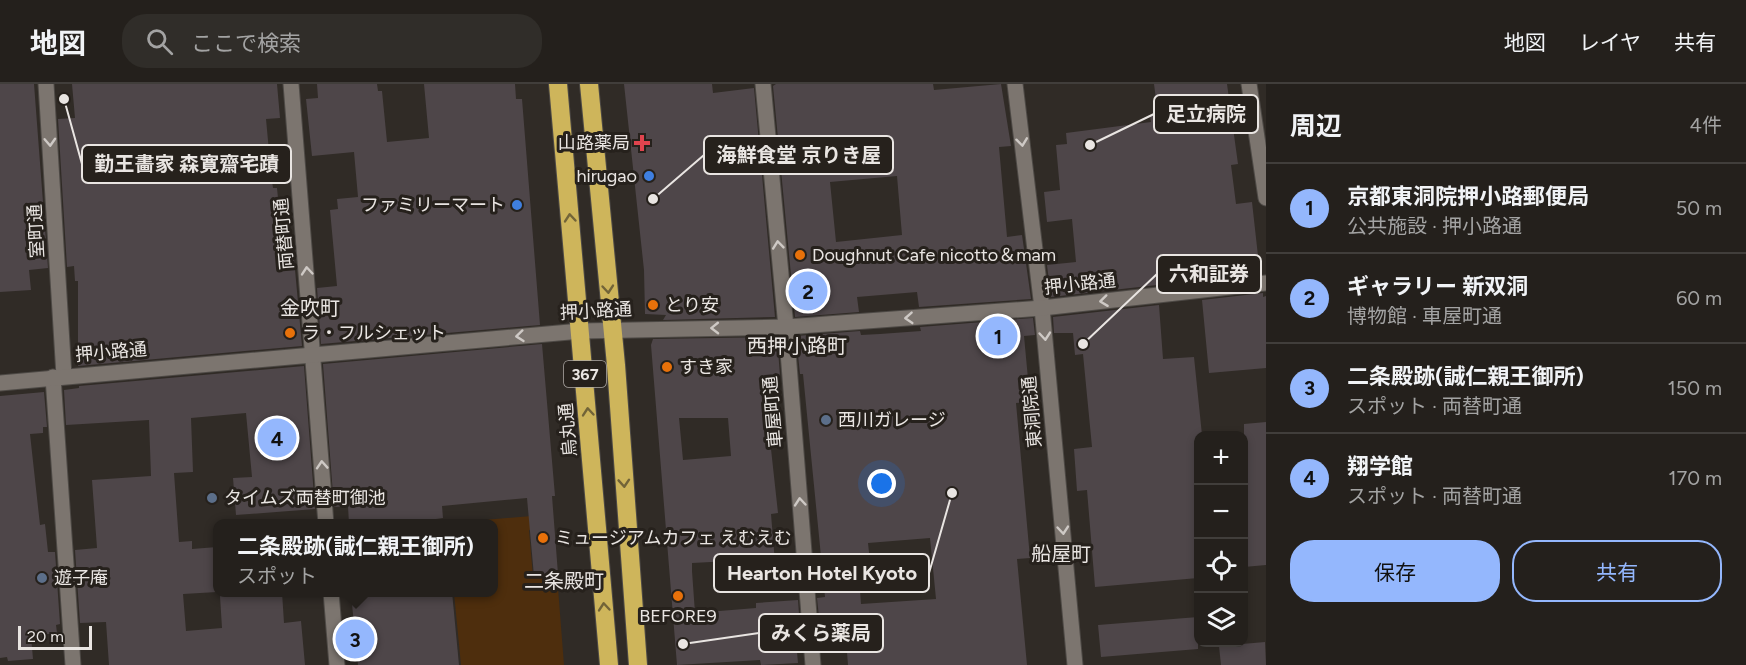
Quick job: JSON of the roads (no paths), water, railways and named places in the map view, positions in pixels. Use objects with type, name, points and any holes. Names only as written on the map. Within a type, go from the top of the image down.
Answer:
[{"type":"highway","name":"烏丸通","points":[[558,84],[609,665]]},
{"type":"highway","name":"367","points":[[589,84],[612,329],[638,665]]},
{"type":"street","name":"室町通","points":[[46,84],[73,665]]},
{"type":"street","name":"両替町通","points":[[291,84],[326,519]]},
{"type":"street","name":"車屋町通","points":[[763,84],[786,327],[813,665]]},
{"type":"street","name":"東洞院通","points":[[1015,84],[1042,308],[1076,665]]},
{"type":"street","points":[[1249,84],[1266,198]]},
{"type":"street","name":"押小路通","points":[[0,383],[314,353],[581,331],[786,327],[1042,308],[1266,282]]},
{"type":"street","points":[[332,597],[337,665]]},
{"type":"place","name":"勤王畵家 森寛齋宅蹟","points":[[64,99]]},
{"type":"place","name":"山路薬局","points":[[642,143]]},
{"type":"place","name":"足立病院","points":[[1090,145]]},
{"type":"place","name":"hirugao","points":[[649,176]]},
{"type":"place","name":"海鮮食堂 京りき屋","points":[[653,199]]},
{"type":"place","name":"ファミリーマート","points":[[517,205]]},
{"type":"place","name":"Doughnut Cafe nicotto＆mam","points":[[800,255]]},
{"type":"place","name":"ギャラリー 新双洞","points":[[808,291]]},
{"type":"place","name":"とり安","points":[[653,305]]},
{"type":"place","name":"ラ・フルシェット","points":[[290,333]]},
{"type":"place","name":"京都東洞院押小路郵便局","points":[[998,336]]},
{"type":"place","name":"六和証券","points":[[1083,344]]},
{"type":"place","name":"すき家","points":[[667,367]]},
{"type":"place","name":"西川ガレージ","points":[[826,420]]},
{"type":"place","name":"翔学館","points":[[277,438]]},
{"type":"place","name":"Hearton Hotel Kyoto","points":[[952,493]]},
{"type":"place","name":"タイムズ両替町御池","points":[[212,498]]},
{"type":"place","name":"ミュージアムカフェ えむえむ","points":[[543,538]]},
{"type":"place","name":"遊子庵","points":[[42,578]]},
{"type":"place","name":"BEFORE9","points":[[678,596]]},
{"type":"place","name":"二条殿跡(誠仁親王御所)","points":[[355,639]]},
{"type":"place","name":"みくら薬局","points":[[683,644]]},
{"type":"district","name":"金吹町","points":[[310,308]]},
{"type":"district","name":"西押小路町","points":[[797,346]]},
{"type":"district","name":"船屋町","points":[[1061,554]]},
{"type":"district","name":"二条殿町","points":[[564,581]]}]
